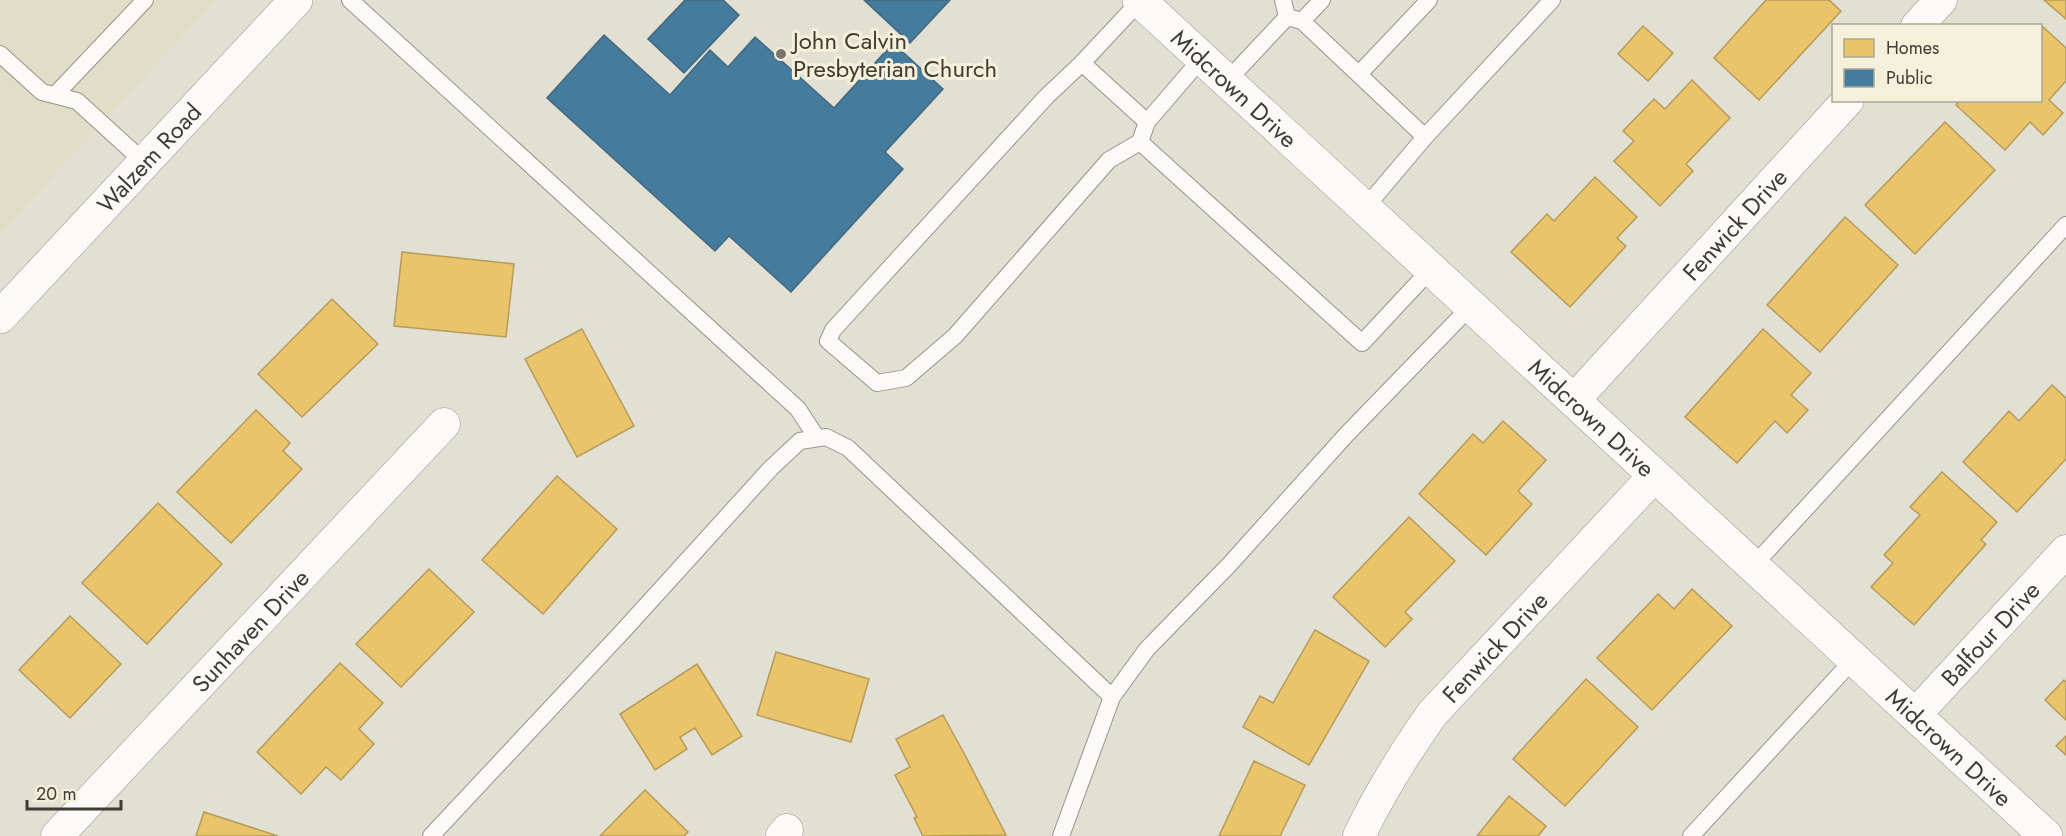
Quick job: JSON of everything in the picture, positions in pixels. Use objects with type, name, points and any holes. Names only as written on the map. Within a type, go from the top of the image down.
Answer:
[{"type":"street","name":"Walzem Road","points":[[0,317],[296,0]]},
{"type":"street","points":[[1919,24],[1941,0]]},
{"type":"street","name":"Midcrown Drive","points":[[1140,1],[2046,836]]},
{"type":"street","name":"Fenwick Drive","points":[[1574,400],[1846,102]]},
{"type":"street","name":"Sunhaven Drive","points":[[57,836],[444,424]]},
{"type":"street","name":"Fenwick Drive","points":[[1359,836],[1401,757],[1432,714],[1655,475]]},
{"type":"street","name":"Balfour Drive","points":[[1915,715],[2066,551]]},
{"type":"lane","points":[[55,95],[145,0]]},
{"type":"lane","points":[[350,0],[798,409],[817,438]]},
{"type":"lane","points":[[1283,0],[1294,19],[1359,74],[1425,137]]},
{"type":"lane","points":[[1227,81],[1294,19],[1322,0]]},
{"type":"lane","points":[[1359,74],[1429,0]]},
{"type":"lane","points":[[1365,208],[1425,137],[1552,0]]},
{"type":"lane","points":[[1140,1],[1082,63],[1046,97],[832,330],[828,341],[877,383],[906,378],[955,336],[1109,160],[1140,142],[1147,122],[1202,58]]},
{"type":"lane","points":[[0,54],[42,92],[76,101],[144,162]]},
{"type":"lane","points":[[1082,63],[1147,122]]},
{"type":"lane","points":[[1140,142],[1362,343],[1431,269]]},
{"type":"lane","points":[[1753,566],[2066,225]]},
{"type":"lane","points":[[1061,836],[1112,697],[1147,649],[1229,565],[1346,435],[1471,306]]},
{"type":"lane","points":[[431,836],[623,631],[771,468],[800,441],[826,437],[848,448],[1112,697]]},
{"type":"lane","points":[[1691,836],[1854,659]]},
{"type":"shaded area","points":[[0,0],[215,0],[0,234]]},
{"type":"building: Homes","points":[[1766,0],[1829,0],[1841,11],[1759,100],[1714,58]]},
{"type":"building: Homes","points":[[2044,0],[2066,0],[2066,19]]},
{"type":"building: Homes","points":[[1643,26],[1673,53],[1648,81],[1618,54]]},
{"type":"building: Homes","points":[[2042,26],[2066,48],[2066,81],[2049,100],[2063,113],[2043,135],[2030,122],[2005,150],[1956,105],[1958,102],[2042,102]]},
{"type":"building: Homes","points":[[1692,80],[1730,118],[1686,164],[1693,171],[1660,206],[1614,161],[1634,141],[1623,131],[1654,99],[1665,109]]},
{"type":"building: Homes","points":[[1945,122],[1995,170],[1915,254],[1865,205]]},
{"type":"building: Homes","points":[[1595,177],[1637,217],[1617,238],[1626,246],[1570,307],[1511,252],[1547,214],[1554,221]]},
{"type":"building: Homes","points":[[1845,217],[1898,265],[1820,352],[1767,305]]},
{"type":"building: Homes","points":[[402,252],[514,264],[506,337],[394,326]]},
{"type":"building: Homes","points":[[332,299],[378,344],[302,417],[258,374]]},
{"type":"building: Homes","points":[[582,329],[634,426],[577,457],[525,359]]},
{"type":"building: Homes","points":[[1763,329],[1811,373],[1791,395],[1808,410],[1787,433],[1775,421],[1737,463],[1685,417]]},
{"type":"building: Homes","points":[[2052,385],[2066,398],[2066,459],[2017,512],[1963,462],[2009,411],[2019,421]]},
{"type":"building: Homes","points":[[256,410],[290,443],[283,451],[302,469],[231,543],[177,492]]},
{"type":"building: Homes","points":[[1503,421],[1546,460],[1518,491],[1532,504],[1486,555],[1419,494],[1473,434],[1483,443]]},
{"type":"building: Homes","points":[[1942,472],[1997,522],[1981,540],[1986,544],[1914,625],[1871,587],[1893,563],[1884,555],[1920,515],[1910,507]]},
{"type":"building: Homes","points":[[557,476],[617,529],[543,614],[482,560]]},
{"type":"building: Homes","points":[[158,503],[222,564],[147,644],[82,583]]},
{"type":"building: Homes","points":[[1409,517],[1455,561],[1405,612],[1412,619],[1385,647],[1333,597]]},
{"type":"building: Homes","points":[[429,569],[474,612],[401,687],[356,644]]},
{"type":"building: Homes","points":[[1692,589],[1732,626],[1652,710],[1597,658],[1658,594],[1674,609]]},
{"type":"building: Homes","points":[[70,616],[121,664],[70,718],[19,670]]},
{"type":"building: Homes","points":[[1315,630],[1369,661],[1309,765],[1243,727],[1260,696],[1273,703]]},
{"type":"building: Homes","points":[[776,652],[869,679],[851,742],[757,715]]},
{"type":"building: Homes","points":[[340,663],[383,703],[359,729],[374,744],[341,780],[326,767],[301,794],[257,752]]},
{"type":"building: Homes","points":[[697,664],[742,736],[712,755],[695,728],[680,737],[687,749],[655,770],[620,714]]},
{"type":"building: Homes","points":[[1586,679],[1638,727],[1565,806],[1513,759]]},
{"type":"building: Homes","points":[[2064,680],[2066,682],[2066,720],[2045,700]]},
{"type":"building: Homes","points":[[943,715],[1006,835],[923,836],[914,818],[917,817],[895,775],[910,767],[896,739]]},
{"type":"building: Homes","points":[[2066,736],[2066,755],[2056,746]]},
{"type":"building: Homes","points":[[1254,761],[1305,785],[1280,836],[1219,836]]},
{"type":"building: Homes","points":[[645,790],[688,832],[684,836],[600,836]]},
{"type":"building: Homes","points":[[1509,796],[1546,826],[1538,836],[1477,836]]},
{"type":"building: Homes","points":[[204,812],[278,836],[196,836]]},
{"type":"building: Public","points":[[685,0],[723,0],[739,15],[684,73],[648,39]]},
{"type":"building: Public","points":[[864,0],[950,0],[910,43]]},
{"type":"building: Public","points":[[604,35],[670,95],[710,50],[728,67],[755,37],[834,108],[893,43],[943,89],[885,152],[903,169],[791,292],[729,236],[715,251],[547,98]]},
{"type":"place","name":"John Calvin Presbyterian Church","points":[[781,54]]}]
